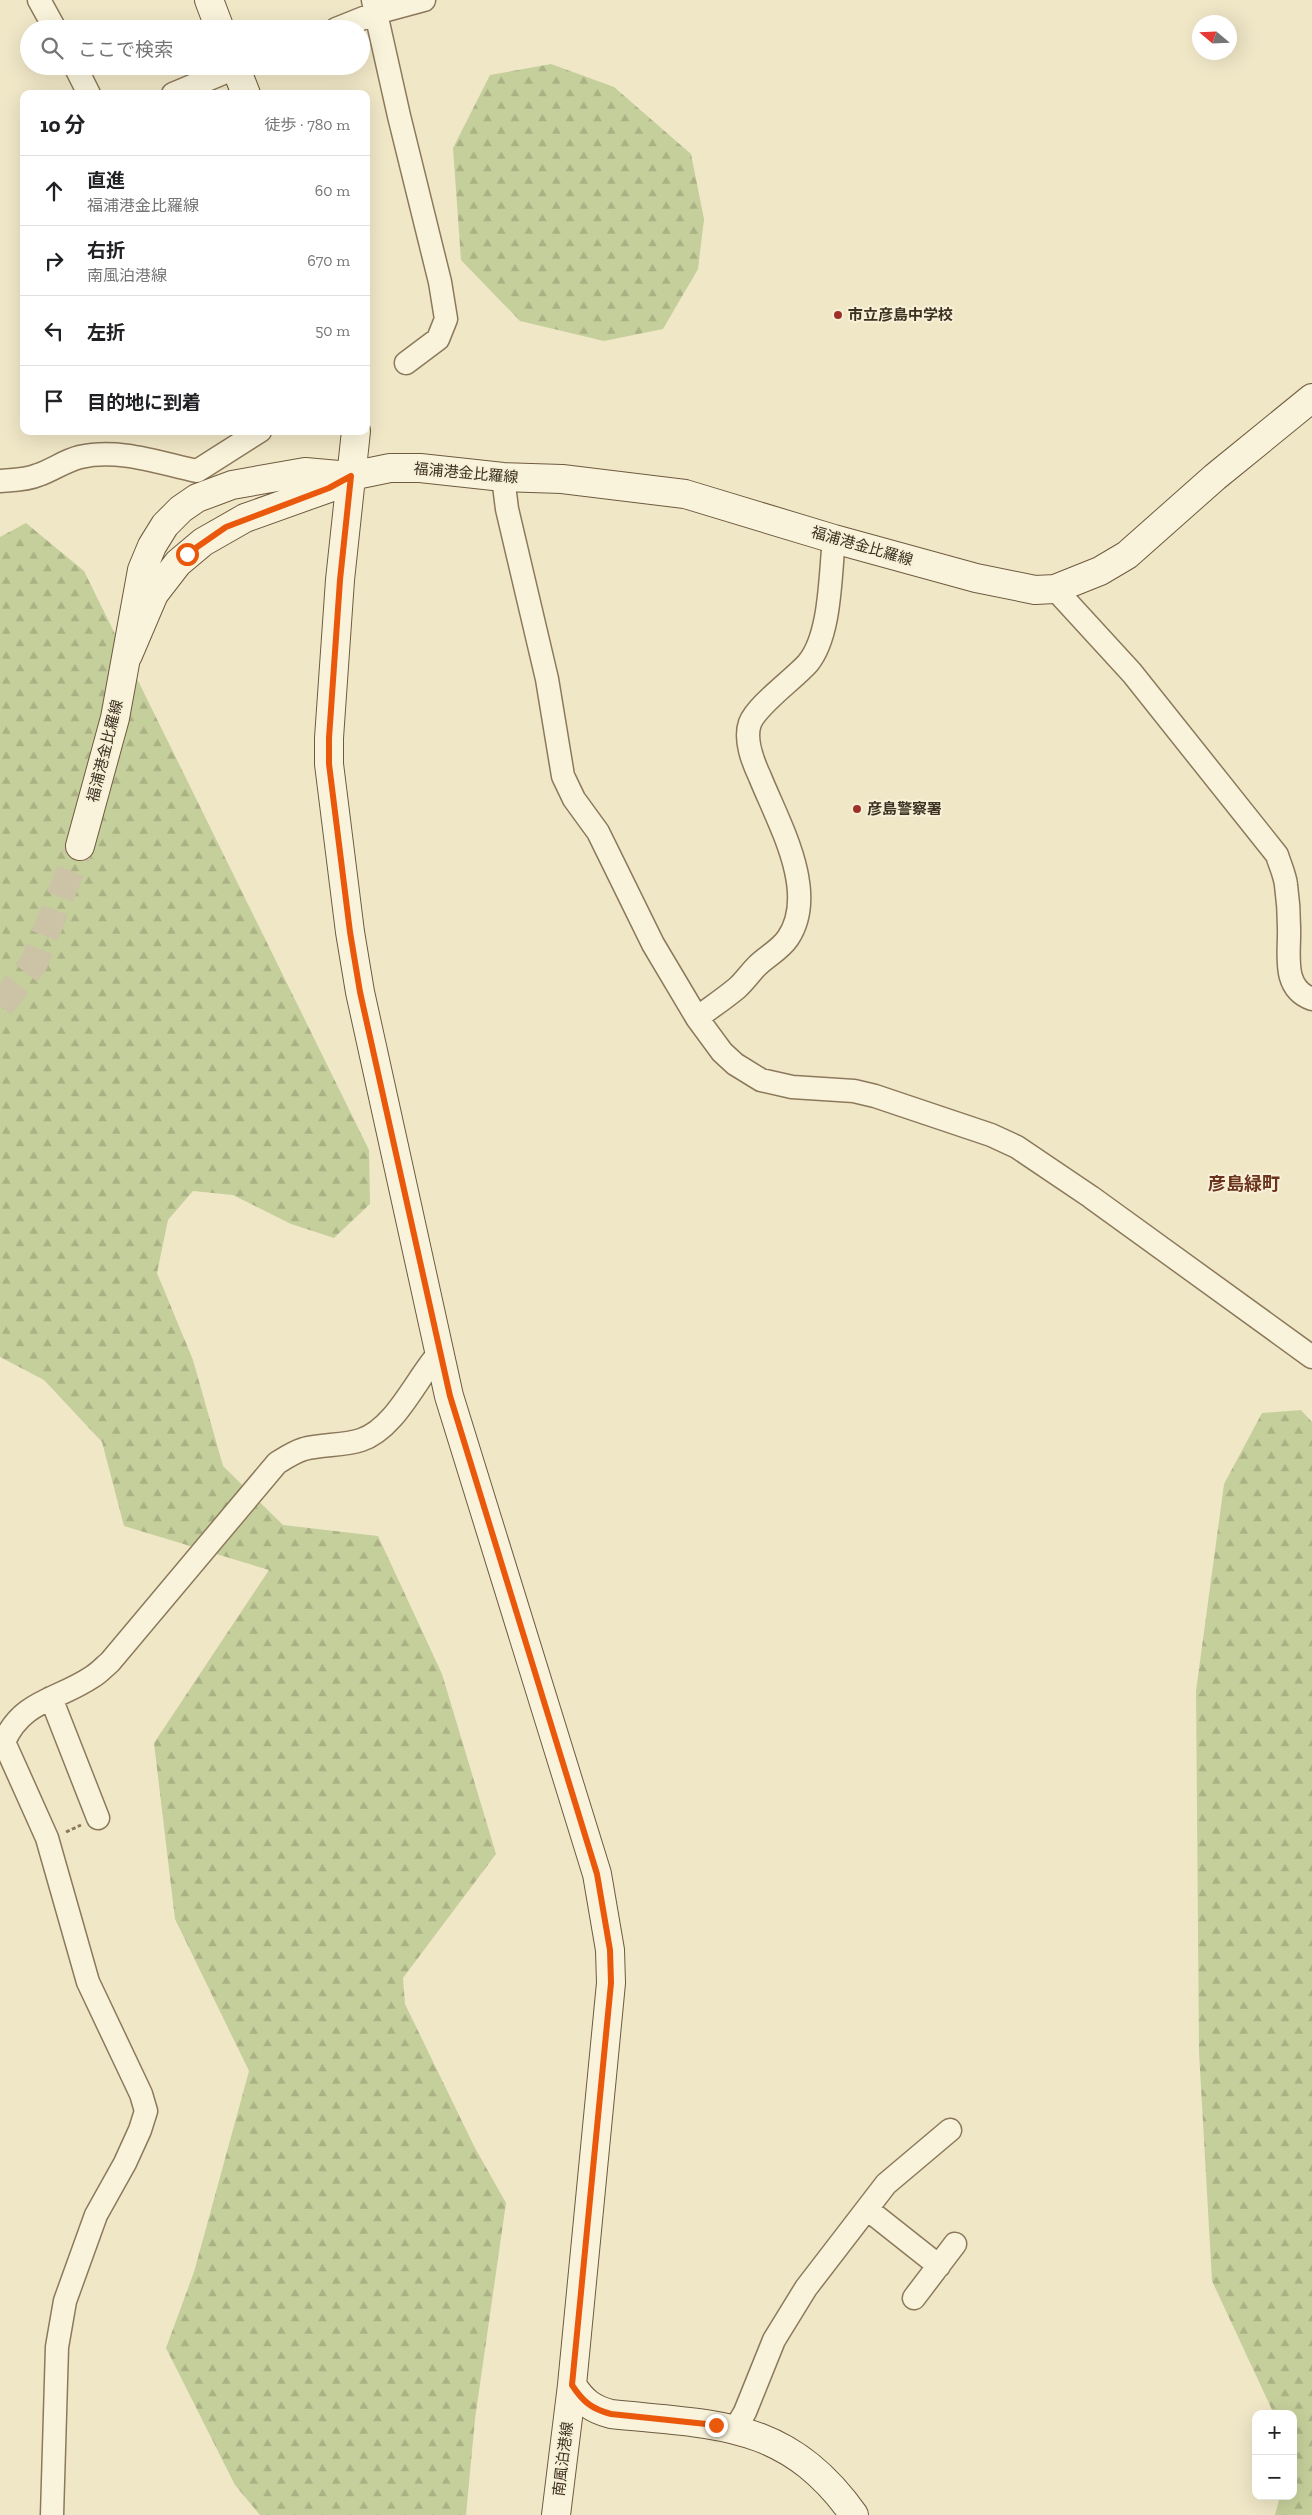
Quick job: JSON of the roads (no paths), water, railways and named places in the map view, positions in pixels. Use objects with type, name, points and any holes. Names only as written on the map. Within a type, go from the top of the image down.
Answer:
[{"type":"main road","points":[[209,0],[217,20]]},
{"type":"main road","points":[[240,75],[245,90]]},
{"type":"main road","name":"福浦港金比羅線","points":[[80,846],[115,718],[142,570],[152,546],[165,525],[181,509],[213,490],[279,475],[305,472],[351,476],[390,468],[420,468],[503,477],[562,479],[686,494],[834,539],[1006,585],[1035,590],[1055,589],[1100,571],[1127,555],[1215,477],[1312,398]]},
{"type":"main road","name":"南風泊港線","points":[[356,435],[340,580],[330,712],[329,764],[350,932],[360,992],[439,1353],[474,1478],[597,1874],[610,1950],[611,1983],[572,2385],[556,2515]]},
{"type":"main road","name":"福浦港金比羅線","points":[[128,655],[154,594],[166,576],[187,554],[202,542],[238,521],[329,488],[351,476]]},
{"type":"main road","points":[[572,2385],[583,2402],[596,2410],[611,2414],[735,2429],[774,2442],[799,2457],[828,2484],[854,2515]]},
{"type":"street","points":[[39,0],[50,20]]},
{"type":"street","points":[[351,20],[375,6],[424,0]]},
{"type":"street","points":[[375,6],[399,116],[440,282],[446,319],[438,339],[406,363]]},
{"type":"street","points":[[80,75],[88,90]]},
{"type":"street","points":[[182,90],[218,75]]},
{"type":"street","points":[[0,481],[38,476],[60,463],[81,457],[106,455],[131,456],[197,471],[254,435]]},
{"type":"street","points":[[503,477],[507,509],[547,679],[563,776],[574,799],[598,832],[653,944],[697,1018],[722,1052],[735,1064],[761,1080],[792,1087],[854,1091],[875,1096],[991,1136],[1017,1147],[1091,1197],[1312,1357]]},
{"type":"street","points":[[697,1018],[738,987],[758,965],[780,947],[788,938],[794,923],[798,907],[797,874],[792,855],[750,750],[750,723],[758,711],[808,662],[818,648],[824,628],[834,539]]},
{"type":"street","points":[[1055,589],[1132,673],[1277,855],[1286,883],[1290,928],[1288,967],[1294,984],[1303,996],[1312,998]]},
{"type":"street","points":[[52,2515],[57,2347],[65,2301],[96,2215],[125,2164],[146,2111],[141,2094],[88,1982],[47,1840],[4,1742],[15,1722],[27,1710],[93,1677],[110,1662],[277,1462],[305,1449],[362,1440],[375,1433],[385,1426],[424,1369],[439,1353]]},
{"type":"street","points":[[51,1698],[98,1818]]},
{"type":"street","points":[[735,2429],[744,2412],[770,2347],[806,2288],[886,2184],[950,2130]]},
{"type":"street","points":[[867,2209],[939,2266]]},
{"type":"street","points":[[914,2298],[956,2244]]},
{"type":"tunnel","points":[[0,1006],[34,963],[80,846]]},
{"type":"place","name":"市立彦島中学校","points":[[838,315]]},
{"type":"place","name":"彦島警察署","points":[[857,809]]},
{"type":"district","name":"彦島緑町","points":[[1244,1184]]}]
